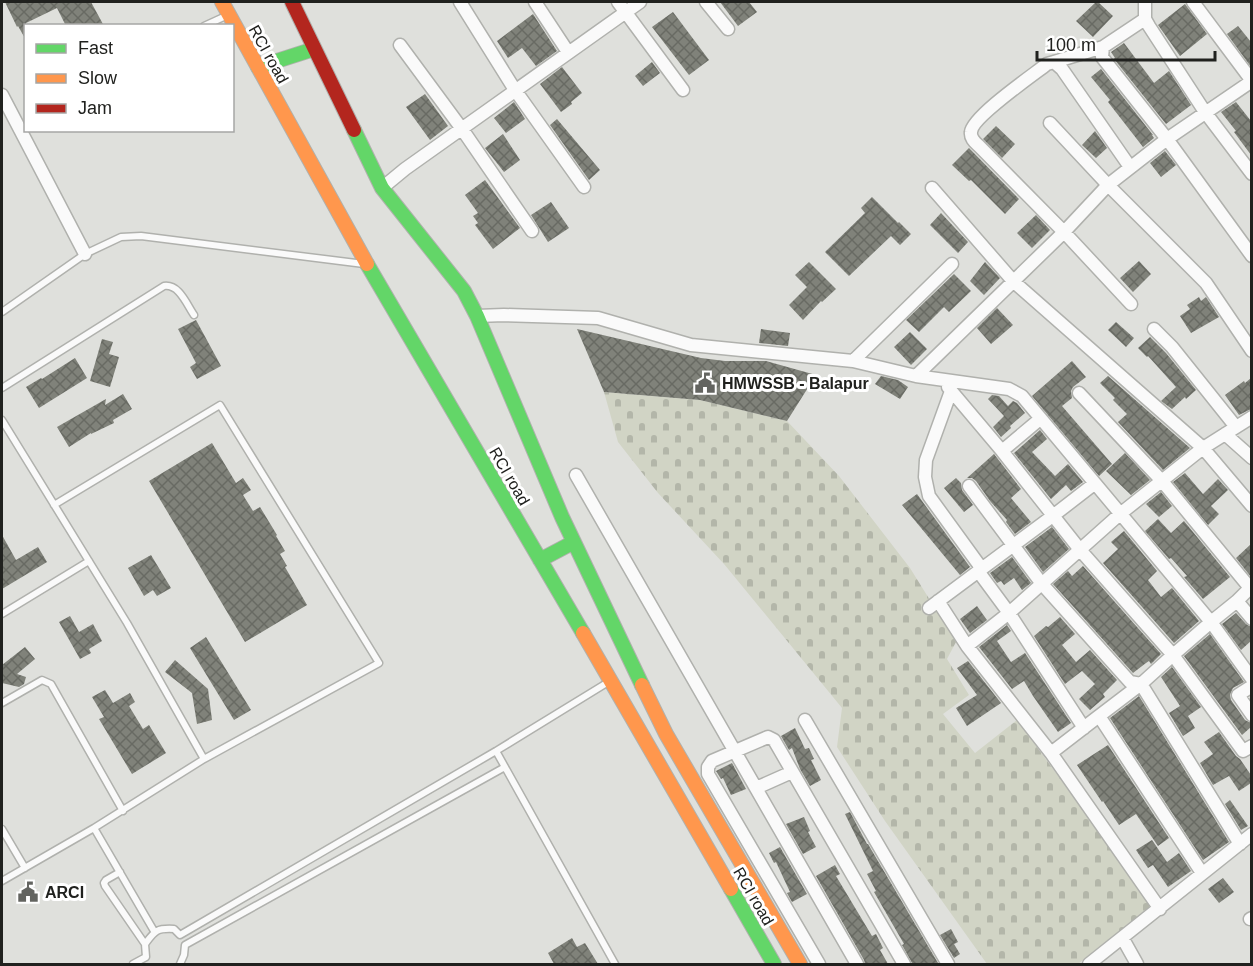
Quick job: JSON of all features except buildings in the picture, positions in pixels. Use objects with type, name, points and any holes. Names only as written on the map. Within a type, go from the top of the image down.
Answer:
[{"type":"main road","name":"RCI road","points":[[222,2],[234,24]]},
{"type":"main road","points":[[292,2],[382,188],[464,291],[477,316],[574,542],[666,734],[800,964]]},
{"type":"main road","name":"RCI road","points":[[234,24],[367,264],[774,964]]},
{"type":"main road","points":[[258,68],[314,48]]},
{"type":"main road","points":[[540,560],[574,542]]},
{"type":"street","points":[[460,2],[515,90],[584,187]]},
{"type":"street","points":[[535,2],[568,52]]},
{"type":"street","points":[[382,188],[568,52],[622,7],[640,2]]},
{"type":"street","points":[[706,2],[728,29]]},
{"type":"street","points":[[1145,2],[1145,19],[1204,112],[1251,174]]},
{"type":"street","points":[[916,376],[1014,282],[1108,185],[1204,112],[1251,81],[1193,2]]},
{"type":"street","points":[[622,7],[683,90]]},
{"type":"street","points":[[1131,304],[971,138],[970,133],[973,125],[988,110],[1047,64],[1103,47],[1145,19]]},
{"type":"street","points":[[400,45],[462,129],[532,231]]},
{"type":"street","points":[[1103,47],[1102,57],[1249,249]]},
{"type":"street","points":[[1054,62],[1062,69],[1130,167]]},
{"type":"street","points":[[2,95],[85,254]]},
{"type":"street","points":[[1050,123],[1206,283],[1251,351]]},
{"type":"street","points":[[933,188],[1014,282],[1203,448],[1251,506]]},
{"type":"street","points":[[853,361],[952,264]]},
{"type":"street","points":[[477,316],[598,318],[691,345],[853,361],[916,376],[1009,389],[1022,396],[1211,622],[1251,679]]},
{"type":"street","points":[[1154,329],[1172,347],[1236,427]]},
{"type":"street","points":[[941,380],[1002,451],[1081,550],[1173,656],[1243,751],[1251,746]]},
{"type":"street","points":[[951,391],[926,460],[925,477],[929,496],[1084,728]]},
{"type":"street","points":[[1051,753],[1141,684],[1251,588],[1162,481],[1079,393]]},
{"type":"street","points":[[968,646],[1009,613],[1120,514],[1203,448],[1251,417]]},
{"type":"street","points":[[1002,451],[1040,419]]},
{"type":"street","points":[[1225,434],[1251,458]]},
{"type":"street","points":[[576,475],[857,964]]},
{"type":"street","points":[[1094,484],[933,605],[968,646],[1051,753],[1160,909]]},
{"type":"street","points":[[969,486],[1042,584],[1130,682],[1141,684],[1240,844]]},
{"type":"street","points":[[1237,601],[1251,619]]},
{"type":"street","points":[[1251,686],[1238,695],[1251,715]]},
{"type":"street","points":[[1099,716],[1202,873]]},
{"type":"street","points":[[806,720],[948,964]]},
{"type":"street","points":[[819,964],[708,774],[708,767],[712,761],[768,737],[774,740],[904,964]]},
{"type":"street","points":[[756,788],[792,772]]},
{"type":"street","points":[[1089,964],[1251,834]]},
{"type":"street","points":[[1123,939],[1137,964]]},
{"type":"lane","points":[[209,24],[229,15]]},
{"type":"lane","points":[[2,312],[85,254],[121,237],[141,236],[367,264]]},
{"type":"lane","points":[[2,388],[164,286],[170,285],[177,289],[194,315]]},
{"type":"lane","points":[[2,881],[123,811],[204,759],[379,663],[220,405],[54,504]]},
{"type":"lane","points":[[2,420],[128,623],[204,759]]},
{"type":"lane","points":[[2,614],[89,561]]},
{"type":"lane","points":[[2,703],[42,680],[51,684],[123,811]]},
{"type":"lane","points":[[180,935],[496,751],[611,681]]},
{"type":"lane","points":[[496,751],[615,964]]},
{"type":"lane","points":[[185,945],[505,767]]},
{"type":"lane","points":[[94,828],[154,931]]},
{"type":"lane","points":[[2,829],[25,868]]},
{"type":"lane","points":[[120,872],[106,880],[105,886],[145,944],[146,957],[151,964]]},
{"type":"lane","points":[[145,944],[154,931],[162,928],[174,929],[185,945],[184,956],[180,964]]},
{"type":"lane","points":[[133,964],[146,957]]},
{"type":"green space","points":[[604,392],[700,400],[787,421],[839,476],[910,568],[956,642],[947,659],[969,695],[943,714],[975,753],[1017,720],[1153,905],[1078,964],[987,964],[885,821],[837,747],[842,708],[724,564],[658,493],[618,442]]},
{"type":"traffic: fast","points":[[258,67],[314,49]]},
{"type":"traffic: fast","points":[[354,130],[382,188],[464,291],[477,316],[562,517],[642,685]]},
{"type":"traffic: fast","points":[[367,264],[583,633]]},
{"type":"traffic: fast","points":[[540,560],[574,542]]},
{"type":"traffic: fast","points":[[731,889],[774,964]]},
{"type":"traffic: slow","points":[[222,2],[367,264]]},
{"type":"traffic: slow","points":[[583,633],[731,889]]},
{"type":"traffic: slow","points":[[642,685],[666,734],[800,964]]},
{"type":"traffic: jam","points":[[292,2],[354,130]]},
{"type":"place","name":"HMWSSB - Balapur","points":[[705,383]]},
{"type":"place","name":"ARCI","points":[[28,892]]}]
